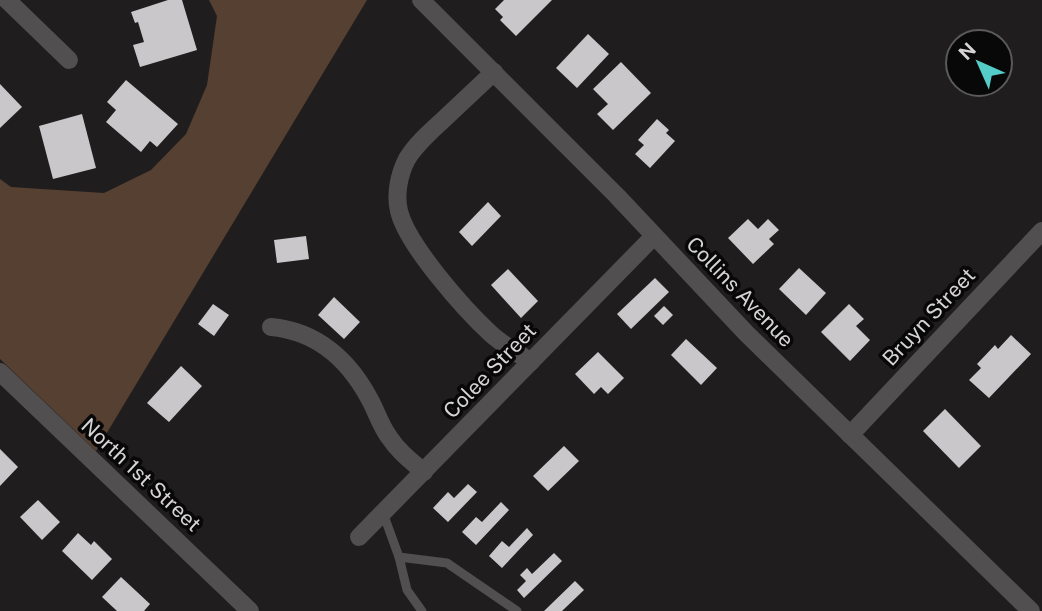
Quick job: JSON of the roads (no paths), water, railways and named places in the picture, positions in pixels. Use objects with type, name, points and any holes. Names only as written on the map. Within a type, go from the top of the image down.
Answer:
[{"type":"street","points":[[7,0],[69,60]]},
{"type":"street","name":"Collins Avenue","points":[[421,0],[617,196],[746,333],[1031,611]]},
{"type":"street","points":[[494,72],[418,143],[406,160],[399,179],[398,210],[405,230],[437,275],[493,336],[531,362]]},
{"type":"street","name":"Bruyn Street","points":[[850,435],[1042,231]]},
{"type":"street","name":"Colee Street","points":[[359,537],[653,236]]},
{"type":"street","points":[[271,327],[303,333],[337,355],[355,375],[398,450],[424,472]]},
{"type":"street","name":"North 1st Street","points":[[0,372],[250,611]]},
{"type":"lane","points":[[383,513],[399,557],[407,590],[422,611]]},
{"type":"lane","points":[[399,557],[447,564],[517,611]]}]
